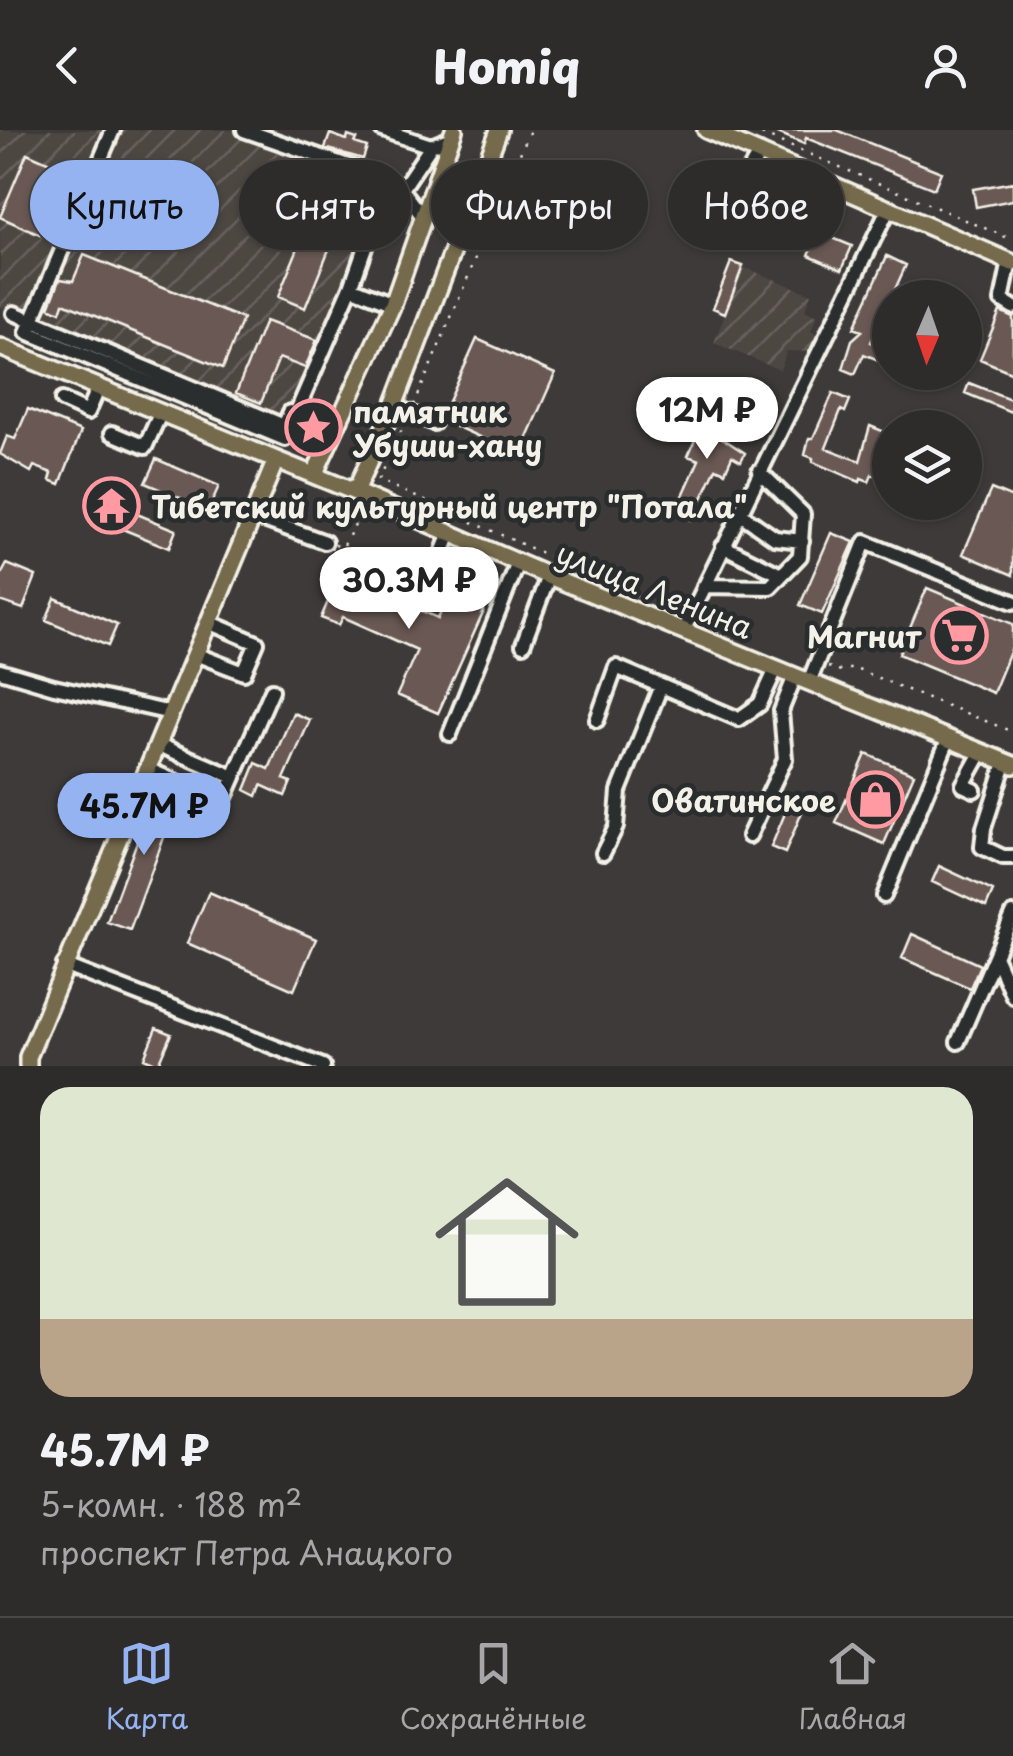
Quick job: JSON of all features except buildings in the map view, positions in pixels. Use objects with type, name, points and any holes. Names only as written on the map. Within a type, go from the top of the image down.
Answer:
[{"type":"main road","points":[[355,492],[394,406],[499,130]]},
{"type":"main road","points":[[706,130],[1012,262]]},
{"type":"main road","points":[[314,474],[393,304],[453,134]]},
{"type":"main road","name":"улица Ленина","points":[[0,347],[314,474],[549,576],[686,625],[776,668],[806,675],[1009,764]]},
{"type":"main road","points":[[28,1066],[28,1057],[64,965],[276,460]]},
{"type":"street","points":[[113,130],[27,332],[285,439],[365,250]]},
{"type":"street","points":[[14,313],[284,426],[391,181],[244,130]]},
{"type":"street","points":[[382,130],[431,146]]},
{"type":"street","points":[[411,178],[431,146],[453,134]]},
{"type":"street","points":[[755,160],[760,152]]},
{"type":"street","points":[[411,201],[424,218]]},
{"type":"street","points":[[686,625],[888,210]]},
{"type":"street","points":[[1012,262],[1002,300],[1013,308]]},
{"type":"street","points":[[351,287],[393,304]]},
{"type":"street","points":[[62,400],[88,412],[99,387]]},
{"type":"street","points":[[394,406],[434,422]]},
{"type":"street","points":[[112,433],[145,447],[161,412]]},
{"type":"street","points":[[704,586],[770,588],[800,556],[802,514],[759,471]]},
{"type":"street","points":[[739,513],[776,538],[802,541]]},
{"type":"street","points":[[253,516],[325,542]]},
{"type":"street","points":[[425,597],[450,533]]},
{"type":"street","points":[[749,836],[785,759],[781,711],[806,675],[865,542],[1013,602]]},
{"type":"street","points":[[723,546],[781,575]]},
{"type":"street","points":[[450,734],[518,562]]},
{"type":"street","points":[[523,645],[549,576]]},
{"type":"street","points":[[195,654],[244,673],[257,642],[208,622]]},
{"type":"street","points":[[597,720],[616,667],[739,719],[760,704],[776,668]]},
{"type":"street","points":[[0,671],[171,713]]},
{"type":"street","points":[[603,853],[616,827],[618,791],[662,686]]},
{"type":"street","points":[[147,768],[223,802],[272,690]]},
{"type":"street","points":[[884,896],[948,740]]},
{"type":"street","points":[[158,745],[234,777]]},
{"type":"street","points":[[974,790],[964,786],[981,754]]},
{"type":"street","points":[[1009,764],[984,828],[982,847],[1003,857],[1013,856]]},
{"type":"street","points":[[958,1042],[1013,914]]},
{"type":"street","points":[[995,956],[1013,996]]},
{"type":"street","points":[[64,965],[323,1066]]},
{"type":"street","points":[[982,984],[1013,996]]},
{"type":"path","points":[[373,488],[410,413],[530,130]]},
{"type":"path","points":[[752,130],[1013,240]]},
{"type":"path","points":[[378,480],[686,625],[748,643]]},
{"type":"path","points":[[325,542],[344,547],[364,508]]},
{"type":"path","points":[[806,675],[852,668],[1013,732]]},
{"type":"shaded area","points":[[0,130],[244,130],[330,160],[239,160],[239,250],[361,250],[284,426],[0,307]]},
{"type":"shaded area","points":[[731,262],[811,294],[805,310],[817,316],[811,331],[818,335],[810,352],[787,351],[780,370],[714,343],[725,313],[713,308]]},
{"type":"place","name":"памятник Убуши-хану","points":[[314,427]]},
{"type":"place","name":"Тибетский культурный центр \"Потала\"","points":[[112,505]]},
{"type":"place","name":"Магнит","points":[[960,635]]},
{"type":"place","name":"Оватинское","points":[[875,799]]}]
